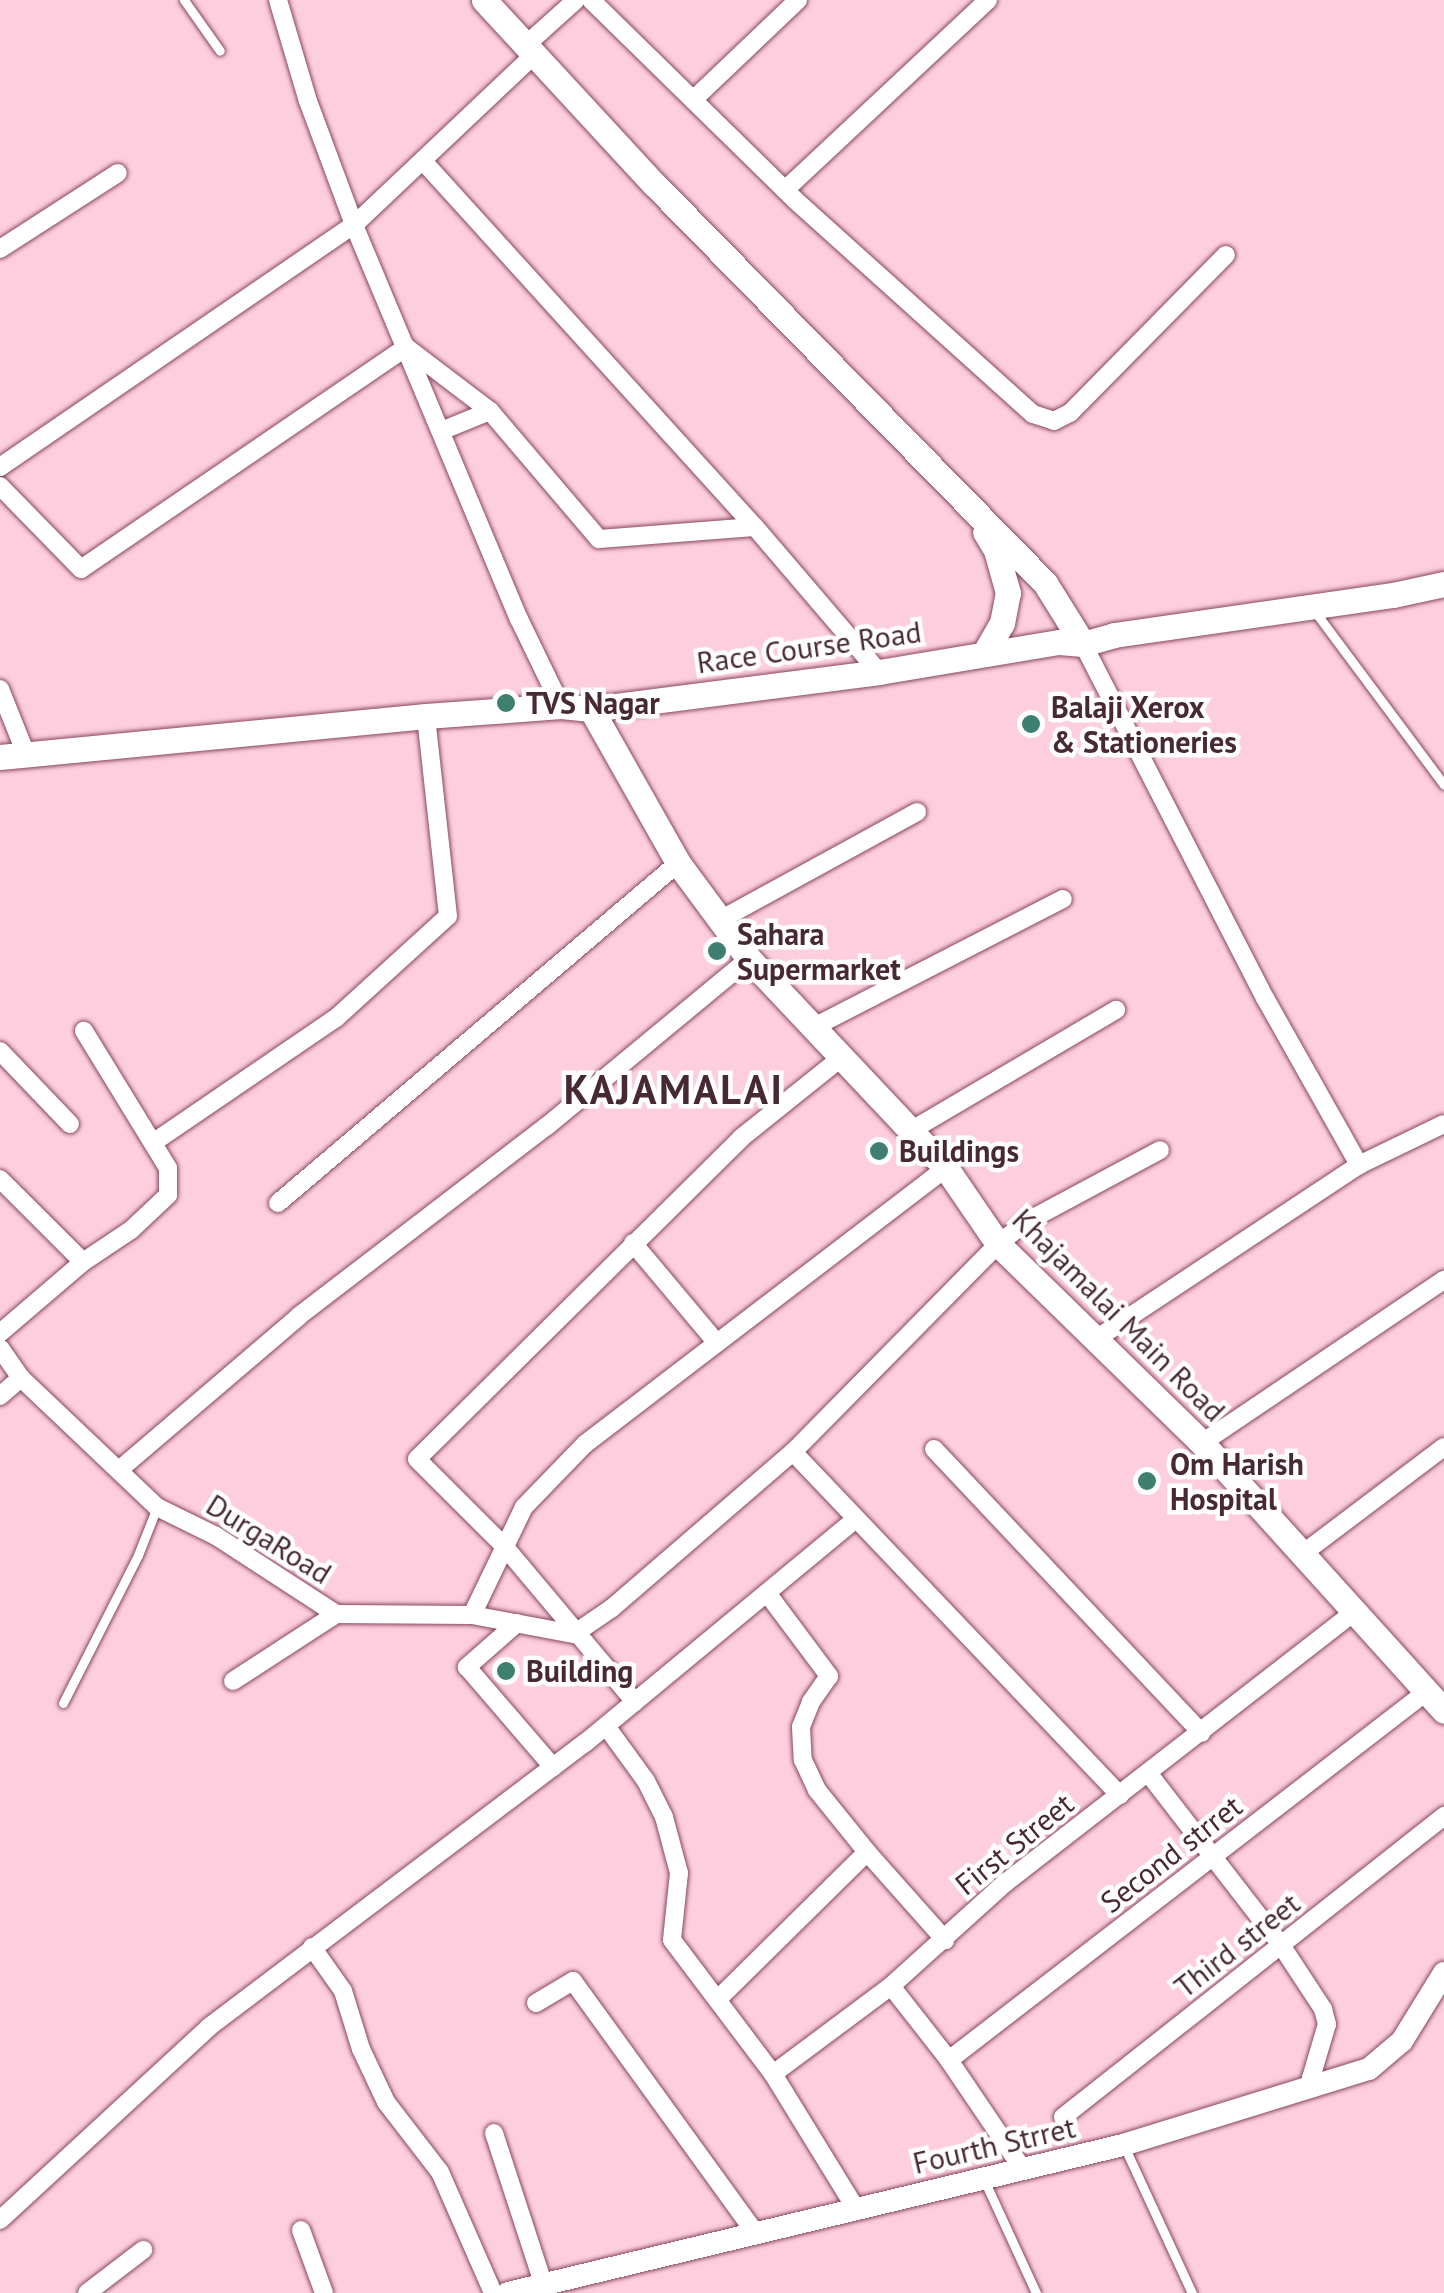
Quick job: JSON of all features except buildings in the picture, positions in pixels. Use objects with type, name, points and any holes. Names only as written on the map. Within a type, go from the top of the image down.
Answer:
[{"type":"main road","points":[[484,0],[667,198],[1046,583],[1083,644]]},
{"type":"main road","points":[[969,506],[996,550],[1008,593],[1002,623],[984,654]]},
{"type":"main road","name":"Race Course Road","points":[[13,755],[426,716],[561,706],[591,710],[879,672],[1059,642],[1083,644],[1114,635],[1444,584]]},
{"type":"main road","name":"Khajamalai Main Road","points":[[591,710],[678,863],[749,959],[946,1168],[998,1244],[1202,1444],[1444,1711]]},
{"type":"street","points":[[278,0],[308,101],[354,225],[519,619],[561,706]]},
{"type":"street","points":[[0,467],[354,225],[423,161],[576,0]]},
{"type":"street","points":[[591,0],[785,190],[1033,414],[1054,421],[1070,413],[1226,255]]},
{"type":"street","points":[[693,100],[798,0]]},
{"type":"street","points":[[785,190],[988,0]]},
{"type":"street","points":[[423,161],[756,528],[879,672]]},
{"type":"street","points":[[0,249],[118,173]]},
{"type":"street","points":[[406,347],[490,411],[599,539],[756,528]]},
{"type":"street","points":[[0,486],[81,569],[406,347]]},
{"type":"street","points":[[441,431],[490,411]]},
{"type":"street","points":[[1083,644],[1265,998],[1360,1166]]},
{"type":"street","points":[[0,689],[13,755]]},
{"type":"street","points":[[154,1142],[336,1018],[448,916],[426,716]]},
{"type":"street","points":[[718,921],[917,812]]},
{"type":"street","points":[[278,1203],[678,863]]},
{"type":"street","points":[[812,1028],[1063,899]]},
{"type":"street","points":[[118,1470],[299,1316],[547,1126],[749,959]]},
{"type":"street","points":[[912,1130],[1116,1010]]},
{"type":"street","points":[[0,1333],[83,1262],[131,1230],[168,1195],[168,1168],[84,1031]]},
{"type":"street","points":[[0,1051],[70,1124]]},
{"type":"street","points":[[636,1702],[574,1634],[504,1546],[416,1460],[741,1138],[842,1057]]},
{"type":"street","points":[[1094,1341],[1360,1166],[1444,1124]]},
{"type":"street","points":[[574,1634],[612,1608],[793,1452],[998,1244],[1026,1222],[1160,1150]]},
{"type":"street","points":[[472,1615],[524,1507],[586,1444],[946,1168]]},
{"type":"street","points":[[0,1179],[83,1262]]},
{"type":"street","points":[[633,1243],[716,1342]]},
{"type":"street","points":[[1202,1444],[1444,1280]]},
{"type":"street","name":"DurgaRoad","points":[[0,1348],[21,1378],[157,1508],[216,1536],[336,1614],[472,1615],[574,1634]]},
{"type":"street","points":[[0,1396],[21,1378]]},
{"type":"street","points":[[1301,1555],[1444,1447]]},
{"type":"street","points":[[934,1449],[1202,1733]]},
{"type":"street","points":[[793,1452],[1120,1794]]},
{"type":"street","points":[[0,2220],[209,2026],[606,1726],[855,1520]]},
{"type":"street","points":[[767,1592],[824,1664],[829,1676],[811,1702],[802,1728],[803,1760],[818,1790],[944,1940]]},
{"type":"street","name":"First Street","points":[[772,2074],[891,1986],[1005,1883],[1354,1612]]},
{"type":"street","points":[[234,1681],[336,1614]]},
{"type":"street","points":[[516,1623],[467,1667],[553,1767]]},
{"type":"street","name":"Second strret","points":[[949,2060],[1426,1692]]},
{"type":"street","points":[[606,1726],[646,1781],[664,1817],[679,1873],[672,1940],[772,2074],[856,2209]]},
{"type":"street","points":[[1148,1774],[1281,1945],[1324,2009],[1327,2024],[1310,2078],[1314,2088]]},
{"type":"street","name":"Third street","points":[[1063,2118],[1444,1816]]},
{"type":"street","points":[[718,1998],[868,1852]]},
{"type":"street","points":[[312,1947],[342,1991],[361,2049],[396,2119],[440,2172],[493,2293]]},
{"type":"street","name":"Fourth Strret","points":[[508,2293],[1124,2145],[1369,2070],[1402,2041],[1444,1973]]},
{"type":"street","points":[[536,2003],[573,1981],[755,2232]]},
{"type":"street","points":[[891,1986],[949,2060],[1022,2168]]},
{"type":"street","points":[[494,2133],[543,2283]]},
{"type":"street","points":[[301,2230],[324,2293]]},
{"type":"street","points":[[87,2293],[143,2250]]},
{"type":"lane","points":[[184,0],[220,51]]},
{"type":"lane","points":[[1311,607],[1444,785]]},
{"type":"lane","points":[[63,1704],[138,1556],[157,1508]]},
{"type":"lane","points":[[1124,2145],[1192,2293]]},
{"type":"lane","points":[[984,2178],[1036,2293]]},
{"type":"place","name":"TVS Nagar","points":[[506,703]]},
{"type":"place","name":"Balaji Xerox & Stationeries","points":[[1031,724]]},
{"type":"place","name":"Sahara Supermarket","points":[[717,951]]},
{"type":"place","name":"Buildings","points":[[879,1151]]},
{"type":"place","name":"Om Harish Hospital","points":[[1147,1481]]},
{"type":"place","name":"Building","points":[[506,1671]]},
{"type":"district","name":"KAJAMALAI","points":[[674,1089]]}]
